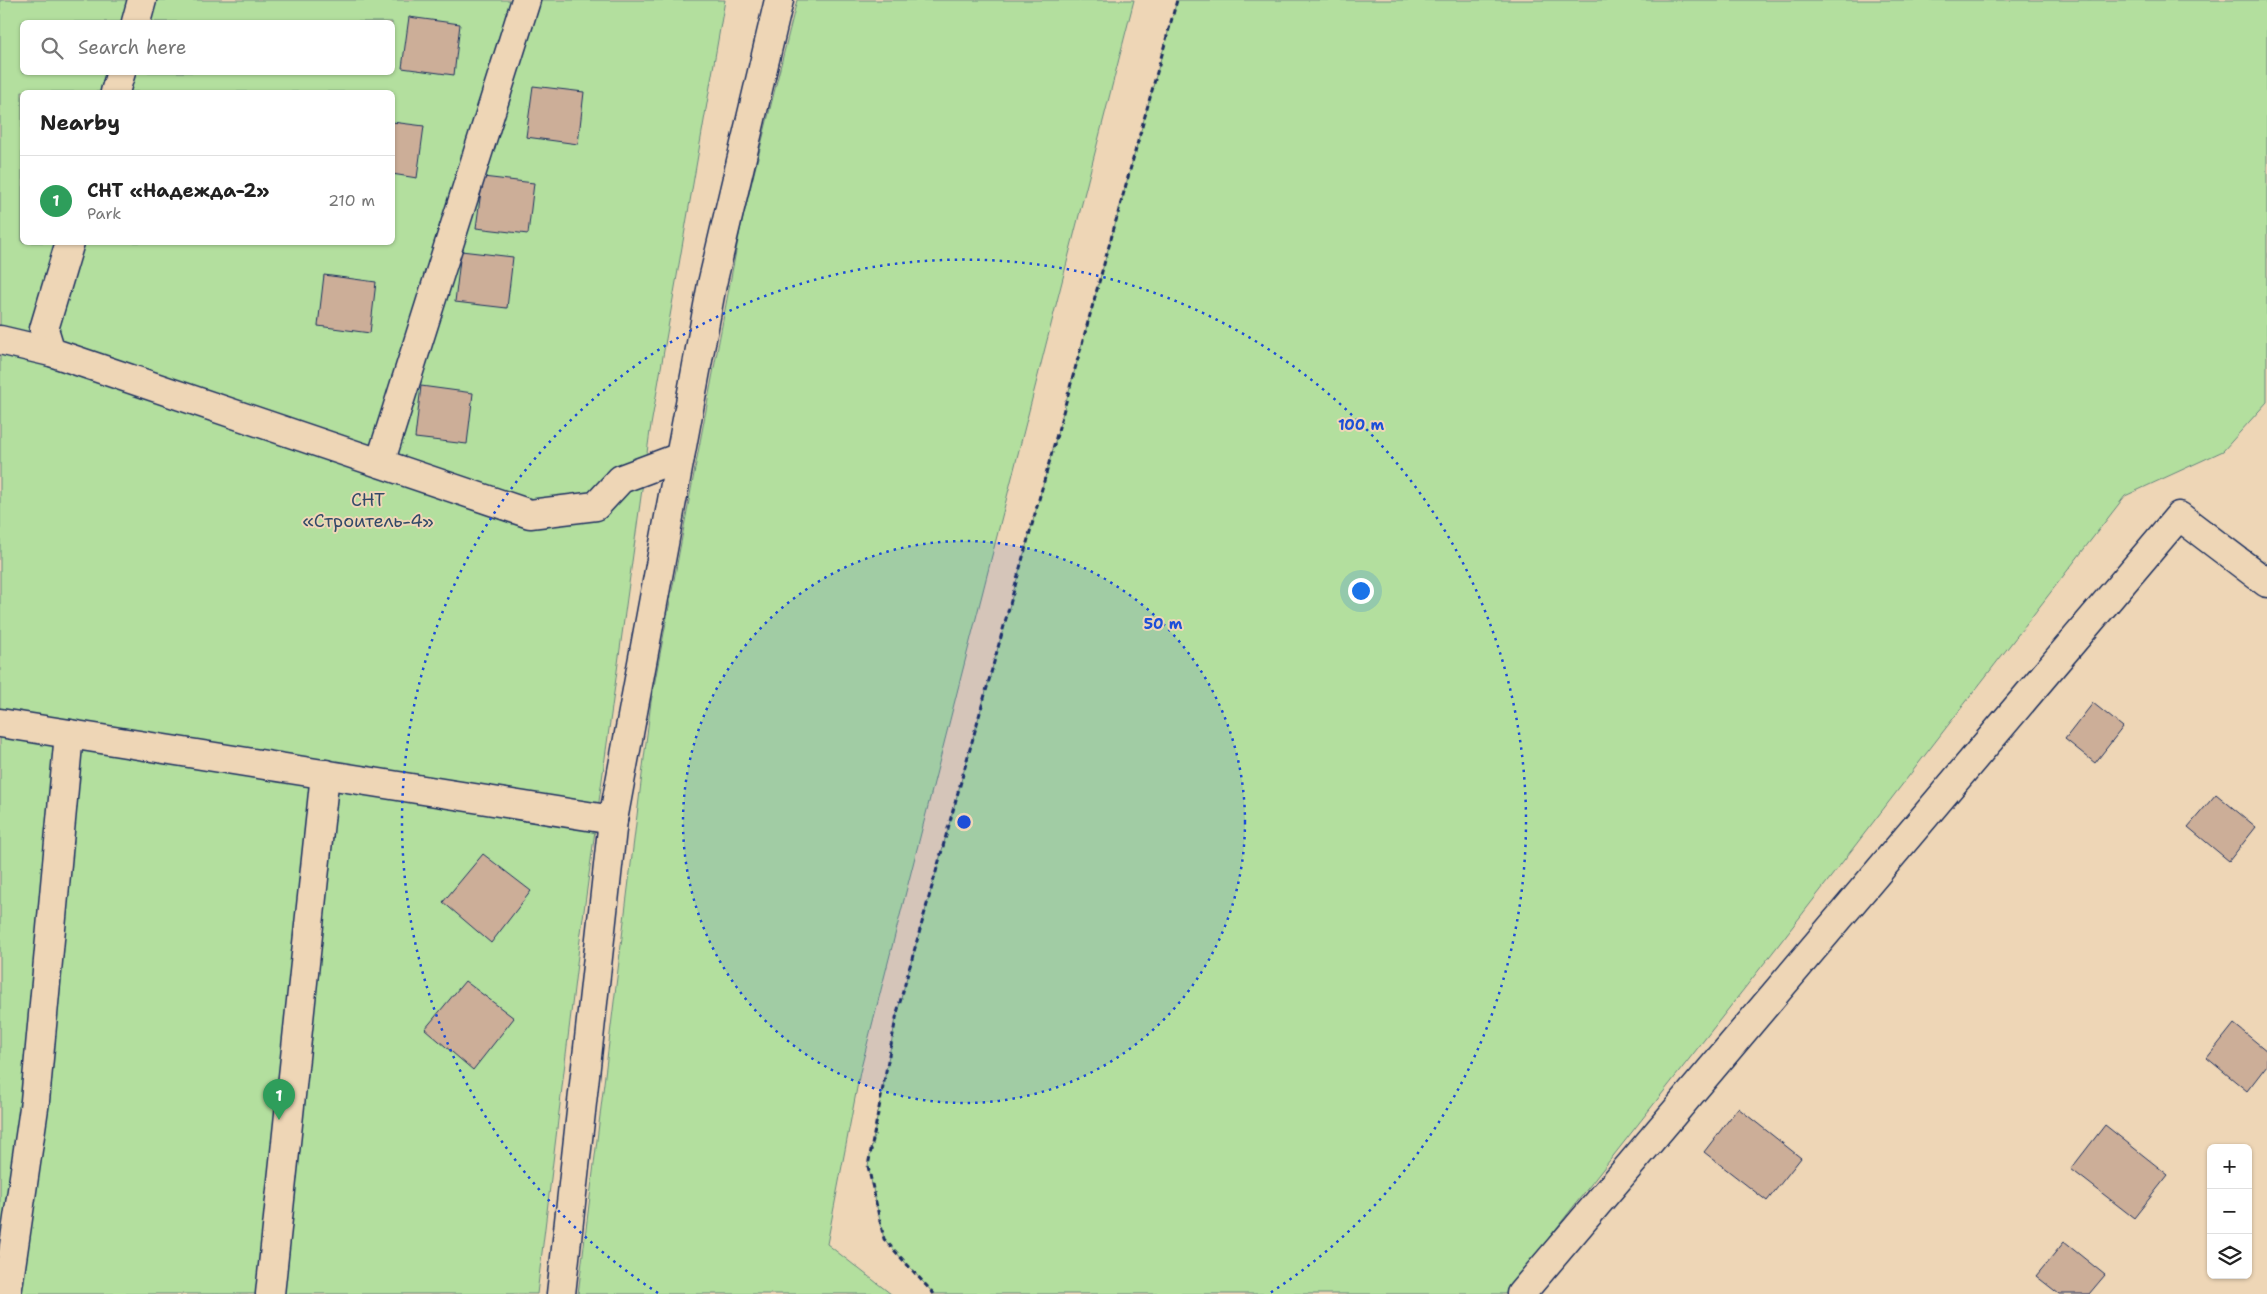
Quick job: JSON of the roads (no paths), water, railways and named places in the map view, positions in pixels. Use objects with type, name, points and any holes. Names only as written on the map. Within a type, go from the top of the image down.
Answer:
[{"type":"lane","points":[[137,20],[142,0]]},
{"type":"lane","points":[[380,463],[526,0]]},
{"type":"lane","points":[[561,1294],[613,820],[712,284],[779,0]]},
{"type":"lane","points":[[115,90],[119,75]]},
{"type":"lane","points":[[51,352],[44,329],[69,245]]},
{"type":"lane","points":[[0,340],[51,352],[530,514],[596,506],[621,479],[680,457]]},
{"type":"lane","points":[[1521,1294],[2179,516],[2267,583]]},
{"type":"lane","points":[[0,723],[613,820]]},
{"type":"lane","points":[[7,1294],[35,1101],[69,734]]},
{"type":"lane","points":[[270,1294],[325,774]]},
{"type":"place","name":"СНТ «Надежда-2»","points":[[279,1120]]},
{"type":"park label","name":"СНТ «Строитель-4»","points":[[368,510]]}]
